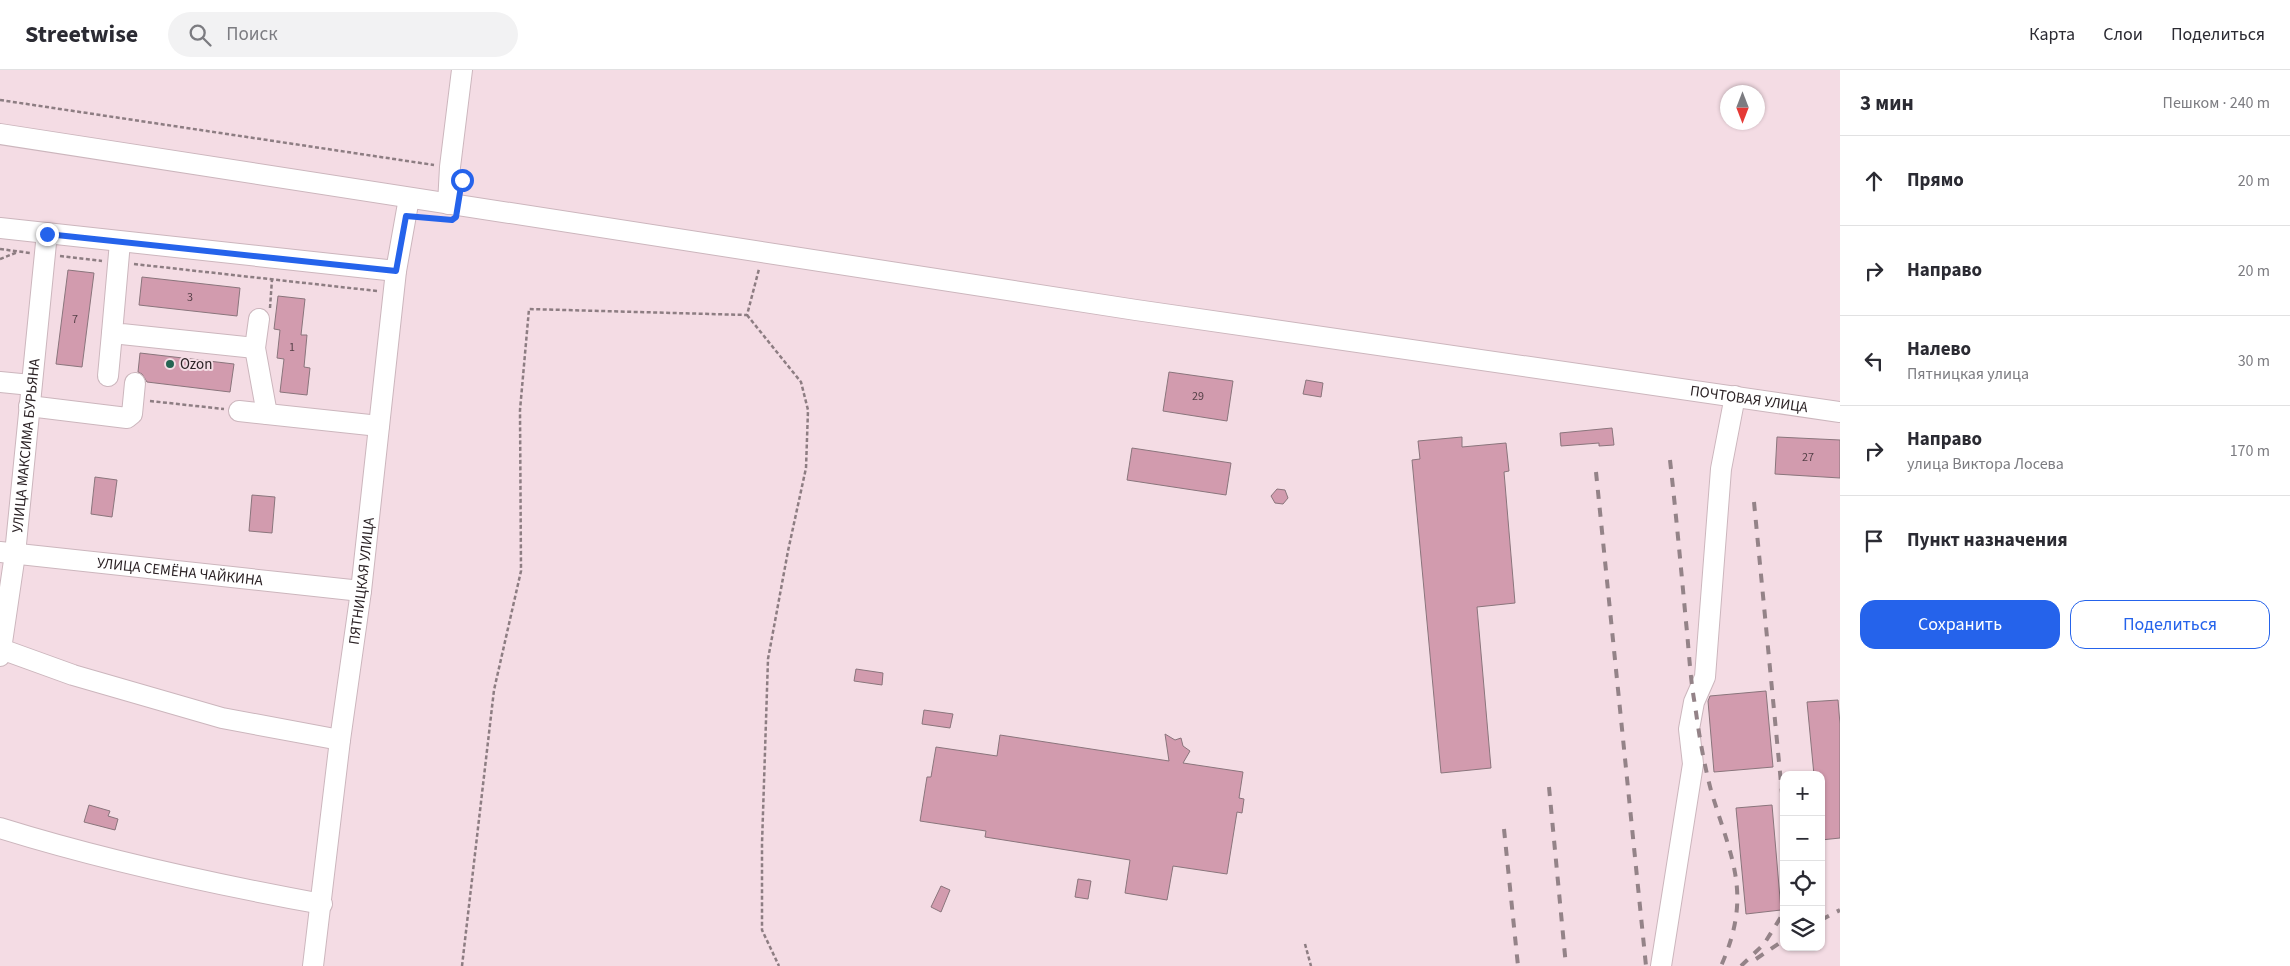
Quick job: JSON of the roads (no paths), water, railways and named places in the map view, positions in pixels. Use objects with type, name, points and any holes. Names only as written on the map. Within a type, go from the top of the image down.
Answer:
[{"type":"street","points":[[448,204],[450,167],[462,70]]},
{"type":"street","name":"ПОЧТОВАЯ УЛИЦА","points":[[0,134],[1136,310],[1840,412]]},
{"type":"street","name":"ПЯТНИЦКАЯ УЛИЦА","points":[[314,966],[340,740],[362,591],[396,271],[409,198]]},
{"type":"street","points":[[0,228],[396,271]]},
{"type":"street","name":"УЛИЦА МАКСИМА БУРЬЯНА","points":[[1,653],[8,553],[29,406],[47,234]]},
{"type":"street","points":[[108,376],[120,242]]},
{"type":"street","points":[[258,319],[255,348],[267,414]]},
{"type":"street","points":[[112,333],[255,348]]},
{"type":"street","points":[[0,382],[31,385]]},
{"type":"street","points":[[29,406],[127,418],[132,414],[134,392]]},
{"type":"street","points":[[1661,966],[1693,764],[1689,728],[1694,702],[1705,677],[1721,469],[1735,396]]},
{"type":"street","points":[[239,411],[380,426]]},
{"type":"street","name":"УЛИЦА СЕМЁНА ЧАЙКИНА","points":[[8,553],[362,591]]},
{"type":"street","points":[[1,653],[222,718],[340,740]]},
{"type":"street","points":[[0,828],[95,856],[220,886],[322,904]]},
{"type":"railway","points":[[1670,460],[1698,727],[1709,783],[1727,840],[1736,879],[1736,919],[1721,966]]},
{"type":"railway","points":[[1596,472],[1646,966]]},
{"type":"railway","points":[[1754,502],[1780,772]]},
{"type":"railway","points":[[1549,787],[1566,966]]},
{"type":"railway","points":[[1504,829],[1518,966]]},
{"type":"railway","points":[[1825,918],[1840,910]]},
{"type":"railway","points":[[1741,966],[1764,944],[1780,918]]},
{"type":"railway","points":[[1756,959],[1780,943]]},
{"type":"place","name":"Ozon","points":[[170,364]]}]
